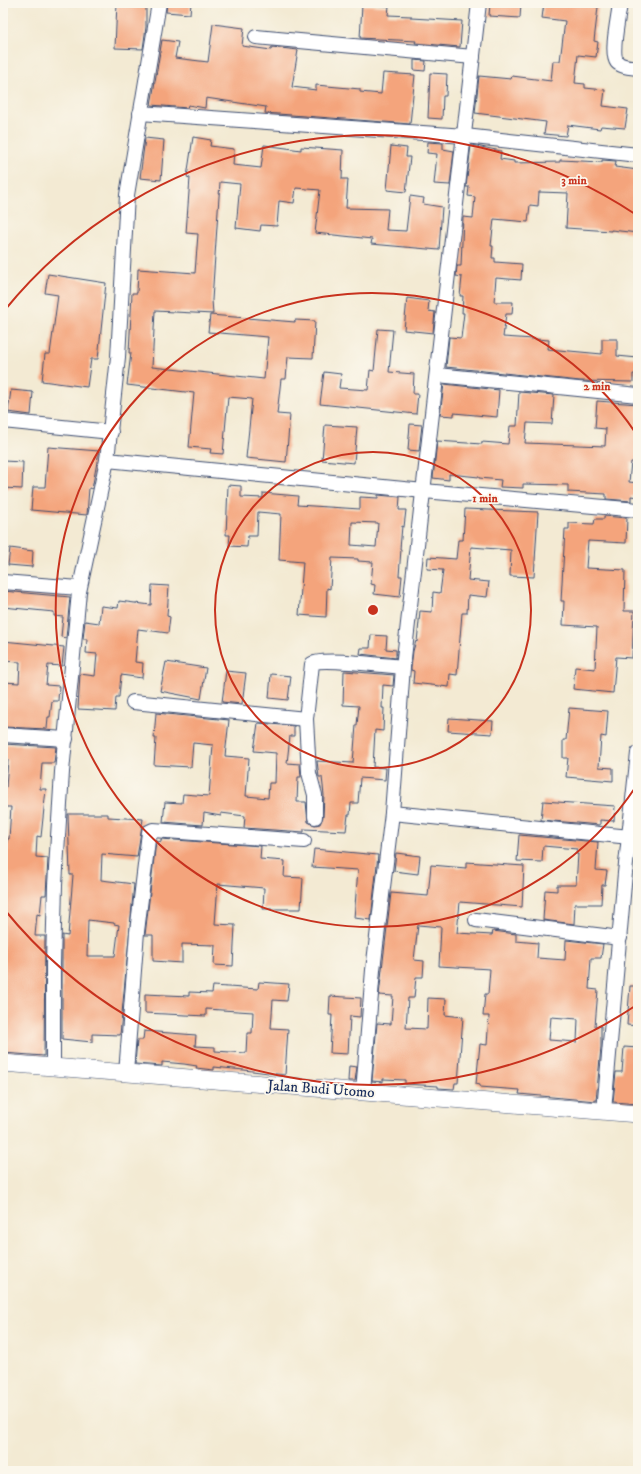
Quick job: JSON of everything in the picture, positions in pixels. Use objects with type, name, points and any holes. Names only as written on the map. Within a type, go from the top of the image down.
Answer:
[{"type":"street","points":[[53,1068],[55,885],[62,772],[79,588],[107,460],[111,432],[118,357],[127,195],[159,3]]},
{"type":"street","points":[[363,1092],[373,970],[392,813],[403,667],[465,136],[479,3]]},
{"type":"street","points":[[620,3],[614,53],[616,62],[638,68]]},
{"type":"street","points":[[256,37],[473,57]]},
{"type":"street","points":[[140,114],[465,136],[638,155]]},
{"type":"street","points":[[437,376],[638,395]]},
{"type":"street","points":[[3,421],[111,432]]},
{"type":"street","points":[[107,460],[638,510]]},
{"type":"street","points":[[3,582],[79,588]]},
{"type":"street","points":[[315,817],[315,795],[308,773],[306,719],[310,667],[314,662],[331,661],[403,667]]},
{"type":"street","points":[[133,702],[306,719]]},
{"type":"street","points":[[3,735],[66,739]]},
{"type":"street","points":[[604,1111],[620,938],[631,874],[630,837],[638,754]]},
{"type":"street","points":[[392,813],[630,837]]},
{"type":"street","points":[[126,1073],[137,932],[149,832],[153,830],[304,841]]},
{"type":"street","points":[[476,920],[620,938]]},
{"type":"street","name":"Jalan Budi Utomo","points":[[3,1063],[638,1114]]},
{"type":"building","points":[[117,3],[146,3],[146,27],[143,49],[115,48]]},
{"type":"building","points":[[167,3],[191,3],[190,14],[166,12]]},
{"type":"building","points":[[490,3],[521,3],[520,18],[489,16]]},
{"type":"building","points":[[544,3],[569,3],[598,7],[594,41],[598,42],[596,57],[578,55],[575,83],[585,84],[585,88],[605,90],[603,106],[628,109],[625,128],[601,126],[600,129],[568,125],[566,136],[544,134],[546,122],[475,113],[479,76],[511,79],[512,76],[551,81],[553,61],[560,61],[565,21],[542,18]]},
{"type":"building","points":[[362,5],[389,6],[388,15],[462,21],[460,47],[415,43],[416,41],[360,38]]},
{"type":"building","points":[[213,24],[244,28],[242,46],[271,50],[272,47],[298,50],[292,87],[316,90],[316,85],[360,89],[360,92],[381,94],[383,73],[415,75],[410,124],[265,113],[266,107],[206,98],[205,108],[188,105],[187,108],[151,105],[162,40],[178,42],[175,58],[208,62]]},
{"type":"building","points":[[414,60],[426,61],[425,71],[414,70]]},
{"type":"building","points":[[430,73],[447,74],[446,96],[443,96],[442,119],[428,118]]},
{"type":"building","points":[[193,137],[211,140],[210,146],[234,149],[233,165],[261,168],[264,145],[301,150],[301,147],[343,150],[342,179],[348,179],[346,208],[388,209],[386,230],[406,231],[410,196],[424,198],[423,204],[442,207],[439,250],[371,244],[372,239],[315,233],[320,190],[296,188],[294,203],[279,201],[277,226],[261,225],[260,231],[236,228],[240,184],[220,182],[212,300],[213,314],[155,311],[152,367],[264,379],[268,337],[208,332],[210,315],[295,322],[295,320],[315,321],[313,358],[288,357],[286,379],[281,379],[277,414],[290,415],[286,462],[246,458],[252,399],[228,397],[223,454],[210,453],[211,449],[189,447],[194,393],[127,385],[131,353],[129,353],[132,293],[137,293],[138,269],[195,273],[198,234],[186,233],[190,178],[187,177]]},
{"type":"building","points":[[145,138],[164,140],[161,180],[140,178]]},
{"type":"building","points":[[428,142],[443,143],[443,149],[454,151],[450,185],[434,184],[437,154],[427,153]]},
{"type":"building","points":[[471,145],[501,151],[500,159],[514,161],[514,163],[560,162],[560,160],[602,162],[602,160],[616,161],[615,167],[638,170],[638,233],[566,228],[568,193],[539,192],[538,206],[530,205],[528,222],[494,219],[491,246],[493,246],[492,258],[495,258],[495,262],[522,264],[521,280],[496,278],[494,302],[513,302],[512,314],[506,314],[503,337],[549,340],[548,349],[602,354],[602,339],[617,339],[617,356],[638,358],[638,374],[633,374],[633,382],[580,381],[446,367],[449,337],[461,338],[464,313],[462,313],[463,296],[460,296],[462,277],[456,276],[457,266],[461,266],[463,217],[473,218],[475,197],[468,196],[469,187],[466,187]]},
{"type":"building","points":[[391,146],[407,148],[406,157],[410,157],[406,192],[387,190]]},
{"type":"building","points":[[48,274],[106,283],[98,359],[91,359],[87,387],[42,381],[45,354],[50,354],[58,295],[45,293]]},
{"type":"building","points":[[407,298],[429,301],[428,311],[435,312],[433,333],[404,330]]},
{"type":"building","points":[[378,329],[393,330],[389,372],[414,374],[413,394],[418,394],[416,414],[320,404],[324,372],[341,374],[339,388],[368,390],[370,370],[374,371]]},
{"type":"building","points":[[444,384],[499,390],[497,417],[454,413],[454,416],[440,415]]},
{"type":"building","points":[[11,390],[33,392],[31,415],[8,412]]},
{"type":"building","points":[[519,392],[554,395],[552,424],[527,423],[525,443],[605,446],[606,429],[595,428],[597,401],[638,404],[638,462],[631,462],[629,482],[638,483],[638,497],[631,496],[631,501],[606,499],[606,494],[568,492],[568,485],[523,484],[523,488],[500,487],[501,480],[479,477],[449,474],[449,480],[433,478],[437,441],[508,444],[510,426],[517,426]]},
{"type":"building","points":[[410,424],[422,425],[419,451],[408,450]]},
{"type":"building","points":[[325,425],[357,427],[354,463],[322,460]]},
{"type":"building","points":[[48,447],[99,451],[92,489],[89,488],[87,515],[31,510],[33,487],[45,487]]},
{"type":"building","points":[[3,461],[23,462],[22,489],[3,488]]},
{"type":"building","points":[[228,485],[241,486],[241,497],[263,498],[263,493],[298,496],[297,505],[360,509],[360,497],[378,498],[378,495],[400,497],[399,510],[406,510],[404,527],[402,526],[400,549],[399,576],[402,576],[400,597],[374,594],[375,585],[371,584],[373,562],[358,561],[358,559],[332,558],[330,589],[327,588],[326,617],[299,615],[303,562],[279,560],[281,514],[258,512],[257,536],[248,536],[247,547],[229,546],[230,535],[226,535]],"holes":[[[352,522],[378,523],[376,547],[351,545]]]},
{"type":"building","points":[[465,509],[538,512],[534,577],[510,576],[511,550],[471,547],[468,580],[489,582],[487,597],[468,595],[467,613],[462,613],[457,675],[450,674],[449,687],[413,683],[414,671],[411,670],[411,668],[413,651],[416,641],[417,642],[420,611],[432,612],[433,592],[440,593],[443,570],[427,569],[428,557],[456,559],[458,540],[463,540]]},
{"type":"building","points":[[604,516],[627,518],[626,543],[588,541],[586,568],[625,570],[624,611],[634,611],[632,658],[616,657],[613,693],[573,689],[575,667],[595,669],[597,627],[563,625],[564,601],[561,601],[565,529],[569,529],[569,523],[594,524],[595,519],[604,519]]},
{"type":"building","points":[[10,548],[33,551],[32,567],[8,565]]},
{"type":"building","points":[[152,585],[169,586],[167,616],[170,617],[168,633],[138,629],[135,662],[143,663],[142,678],[121,675],[119,697],[116,697],[115,711],[78,709],[80,674],[95,676],[97,654],[86,653],[87,639],[83,639],[85,621],[99,623],[101,606],[118,608],[119,601],[151,605]]},
{"type":"building","points":[[3,591],[70,597],[66,638],[61,637],[63,617],[54,616],[54,612],[3,607]]},
{"type":"building","points":[[371,635],[387,636],[386,649],[396,650],[396,658],[360,654],[361,648],[370,648]]},
{"type":"building","points":[[3,641],[64,647],[62,666],[48,665],[46,685],[59,686],[58,701],[52,701],[47,729],[3,727],[3,682],[19,683],[20,662],[3,661]]},
{"type":"building","points":[[166,662],[206,668],[201,699],[160,691]]},
{"type":"building","points":[[226,671],[246,673],[242,704],[222,702]]},
{"type":"building","points":[[344,671],[394,675],[393,686],[383,685],[383,731],[375,730],[373,767],[386,768],[385,780],[360,778],[358,803],[351,803],[346,831],[304,829],[304,832],[244,828],[245,816],[221,813],[221,816],[204,813],[203,825],[163,822],[165,802],[182,803],[183,794],[209,796],[213,745],[193,743],[191,767],[154,765],[156,713],[229,720],[225,756],[249,758],[246,796],[268,798],[269,783],[275,783],[276,753],[254,751],[258,723],[294,726],[294,736],[290,736],[287,763],[300,764],[301,777],[298,777],[297,802],[306,802],[308,822],[315,825],[320,824],[323,817],[324,795],[322,777],[319,777],[317,761],[353,763],[359,706],[343,705]]},
{"type":"building","points":[[271,674],[291,676],[288,700],[269,698]]},
{"type":"building","points":[[569,708],[608,711],[606,737],[601,736],[599,767],[613,768],[613,781],[566,777],[568,758],[563,758],[563,740],[566,740]]},
{"type":"building","points":[[449,718],[493,721],[492,734],[448,731]]},
{"type":"building","points":[[3,744],[56,747],[54,763],[42,763],[40,789],[46,789],[41,837],[37,836],[36,857],[48,858],[46,895],[42,895],[40,915],[37,914],[35,936],[45,936],[44,1056],[3,1053],[3,871],[5,871],[7,839],[9,839],[11,807],[3,807],[3,786],[6,787],[8,760],[3,760]]},
{"type":"building","points":[[543,801],[615,806],[614,821],[600,820],[600,825],[541,820]]},
{"type":"building","points":[[68,814],[108,814],[108,817],[143,819],[137,857],[102,854],[101,880],[134,884],[120,1035],[92,1034],[92,1042],[62,1039],[62,935],[68,936],[73,875],[70,875]],"holes":[[[88,920],[119,925],[115,956],[87,956]]]},
{"type":"building","points":[[519,835],[598,842],[596,870],[607,871],[605,885],[602,885],[601,904],[575,904],[574,924],[543,920],[545,890],[557,891],[557,885],[576,885],[577,849],[543,846],[542,862],[517,861]]},
{"type":"building","points":[[161,839],[261,846],[260,859],[285,861],[284,877],[303,878],[301,909],[263,909],[264,888],[218,884],[215,924],[235,925],[233,966],[214,965],[215,945],[182,944],[182,963],[153,961],[153,935],[145,935],[156,841],[161,842]]},
{"type":"building","points":[[314,849],[378,855],[371,920],[354,918],[358,870],[312,867]]},
{"type":"building","points":[[396,853],[420,856],[418,874],[394,871]]},
{"type":"building","points":[[466,862],[524,866],[522,907],[460,902],[457,933],[492,935],[493,931],[516,934],[516,941],[538,943],[537,958],[565,960],[566,940],[603,944],[601,958],[591,958],[589,989],[598,990],[595,1026],[601,1026],[601,1047],[596,1101],[519,1094],[520,1090],[480,1087],[480,1085],[476,1084],[480,1044],[487,1045],[489,1016],[483,1016],[485,994],[488,994],[490,969],[439,966],[441,927],[418,925],[414,960],[424,961],[423,977],[416,977],[414,998],[408,998],[406,1028],[427,1029],[428,998],[446,999],[445,1015],[463,1017],[458,1083],[455,1083],[454,1089],[438,1088],[438,1086],[405,1084],[405,1080],[383,1079],[383,1082],[372,1081],[377,1023],[391,1024],[393,996],[379,995],[391,893],[428,896],[431,865],[466,868]],"holes":[[[551,1017],[578,1019],[577,1042],[549,1040]]]},
{"type":"building","points":[[259,982],[289,984],[287,1001],[273,1000],[271,1028],[288,1029],[285,1075],[214,1067],[214,1070],[196,1068],[197,1066],[184,1064],[162,1062],[162,1066],[135,1064],[137,1040],[143,1040],[144,1031],[196,1035],[195,1046],[215,1047],[215,1051],[246,1053],[247,1033],[252,1033],[253,1012],[206,1009],[206,1016],[145,1013],[145,994],[189,996],[189,992],[212,993],[213,986],[258,989]]},
{"type":"building","points":[[630,986],[638,986],[638,1026],[627,1025]]},
{"type":"building","points":[[330,996],[361,998],[360,1017],[350,1016],[348,1054],[330,1053],[332,1015],[329,1015]]},
{"type":"building","points":[[624,1047],[638,1048],[638,1104],[613,1102],[616,1072],[622,1072]]},
{"type":"building","points":[[349,1066],[357,1067],[355,1081],[348,1081]]}]
